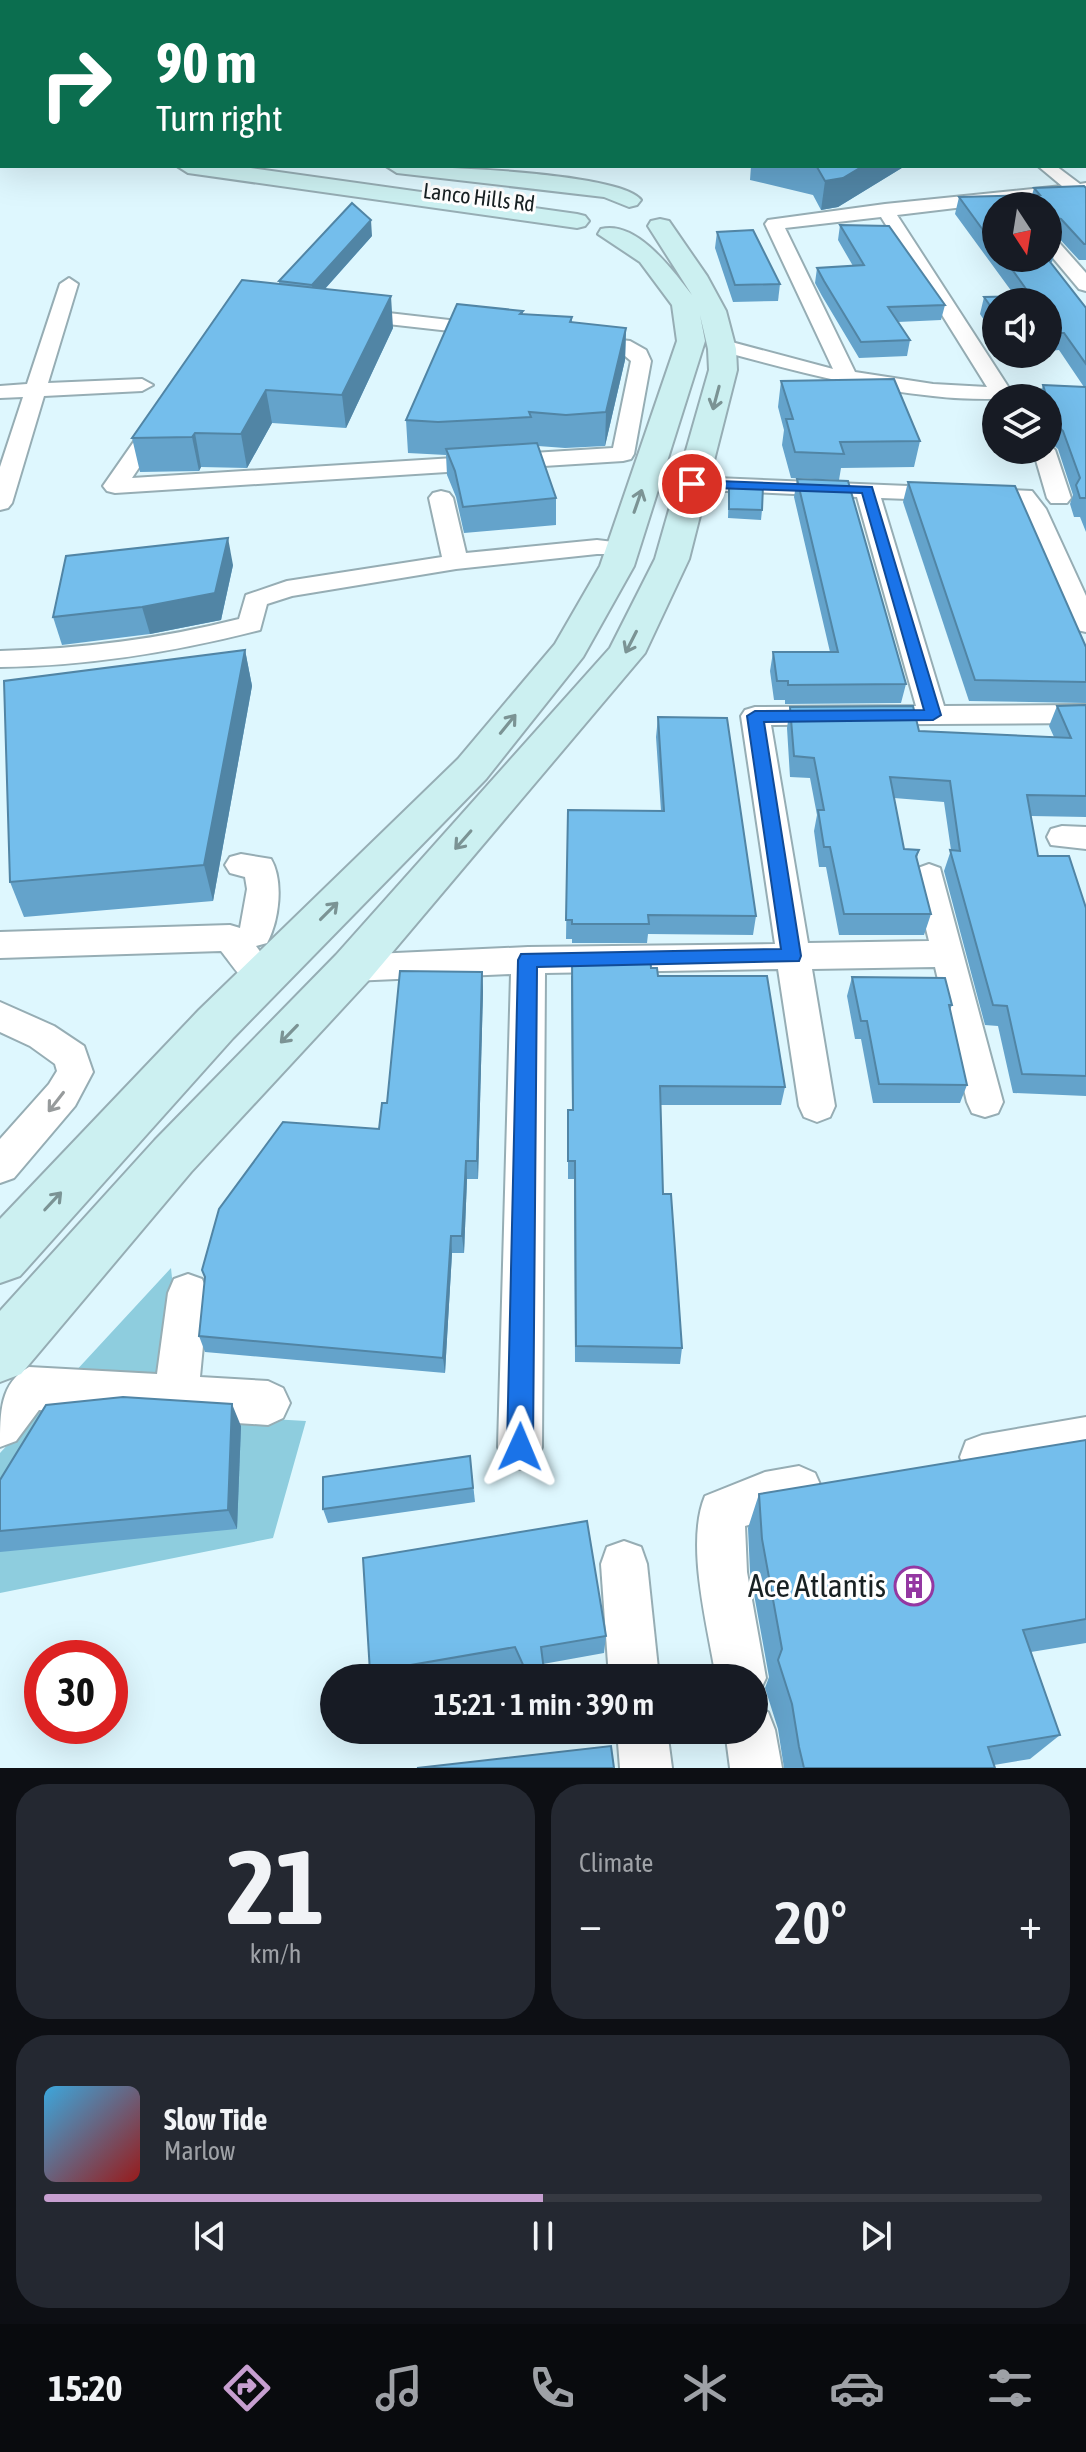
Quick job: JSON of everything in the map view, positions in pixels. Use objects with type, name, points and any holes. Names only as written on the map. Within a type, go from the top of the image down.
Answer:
[{"type":"main road","points":[[203,168],[591,219],[640,233],[645,213]]},
{"type":"main road","name":"Lanco Hills Rd","points":[[248,168],[591,219],[587,196],[375,168]]},
{"type":"main road","points":[[395,169],[609,191],[645,213],[711,302],[706,337]]},
{"type":"main road","points":[[591,219],[645,213]]},
{"type":"main road","points":[[0,1354],[173,1156],[352,968],[626,653],[672,559],[723,370],[685,304],[649,257],[591,219]]},
{"type":"main road","points":[[2,1253],[262,977],[481,757],[570,649],[617,566],[652,405],[691,341],[706,337]]},
{"type":"main road","points":[[481,757],[520,775]]},
{"type":"street","points":[[1049,168],[1083,191]]},
{"type":"street","points":[[1062,194],[1083,191]]},
{"type":"street","points":[[847,377],[774,224],[885,209],[982,203]]},
{"type":"street","points":[[885,209],[996,384]]},
{"type":"street","points":[[1077,264],[1086,285]]},
{"type":"street","points":[[0,503],[69,284]]},
{"type":"street","points":[[241,302],[623,345],[639,354],[652,405],[623,454],[115,486],[241,302]]},
{"type":"street","points":[[706,337],[847,377],[933,390],[982,393]]},
{"type":"street","points":[[0,392],[142,385]]},
{"type":"street","points":[[1062,398],[1086,399]]},
{"type":"street","points":[[1048,464],[1059,498]]},
{"type":"street","points":[[692,484],[1024,496],[1034,509],[1086,624]]},
{"type":"street","points":[[867,490],[933,715]]},
{"type":"street","points":[[441,498],[456,562]]},
{"type":"street","points":[[0,659],[96,654],[189,641],[251,624],[255,600],[287,589],[456,562],[597,547],[621,549]]},
{"type":"street","points":[[817,1106],[755,716],[1086,714]]},
{"type":"street","points":[[241,865],[260,867],[263,881],[243,936],[262,977]]},
{"type":"street","points":[[929,876],[985,1102]]},
{"type":"street","points":[[0,945],[273,933],[294,945]]},
{"type":"street","points":[[352,968],[528,960],[949,954]]},
{"type":"street","points":[[520,1447],[528,960]]},
{"type":"street","points":[[0,1016],[42,1036],[71,1056],[75,1072],[62,1095],[0,1166]]},
{"type":"street","points":[[176,1397],[188,1293]]},
{"type":"street","points":[[0,1425],[29,1388],[268,1403]]},
{"type":"street","points":[[949,1463],[1086,1439]]},
{"type":"street","points":[[739,1664],[723,1572],[721,1512],[765,1495],[842,1482]]},
{"type":"street","points":[[624,1564],[633,1664]]},
{"type":"street","points":[[643,1744],[646,1768]]},
{"type":"street","points":[[752,1744],[756,1768]]},
{"type":"shaded area","points":[[171,1268],[186,1414],[306,1421],[273,1538],[0,1593],[0,1453]]},
{"type":"building","points":[[818,168],[860,168],[843,178],[825,181]]},
{"type":"building","points":[[1034,188],[1086,188],[1086,244],[1062,220],[1062,192],[1037,192]]},
{"type":"building","points":[[982,196],[982,229],[959,197]]},
{"type":"building","points":[[352,203],[371,220],[312,285],[279,281]]},
{"type":"building","points":[[840,225],[889,226],[945,305],[888,307],[910,340],[861,342],[817,268],[864,265]]},
{"type":"building","points":[[753,230],[780,284],[735,285],[717,232]]},
{"type":"building","points":[[1014,272],[1058,272],[1086,308],[1086,364],[1062,333],[1062,288],[1025,288]]},
{"type":"building","points":[[242,280],[391,296],[342,395],[266,390],[241,434],[195,433],[192,437],[132,438]]},
{"type":"building","points":[[457,304],[523,311],[520,314],[572,317],[570,322],[626,328],[606,412],[566,415],[529,412],[531,417],[438,422],[406,420]]},
{"type":"building","points":[[894,379],[920,441],[840,442],[844,454],[795,452],[786,419],[793,419],[781,381]]},
{"type":"building","points":[[1062,386],[1086,387],[1086,498],[1080,498],[1076,485],[1080,478],[1063,431]]},
{"type":"building","points":[[537,443],[556,498],[463,507],[455,471],[446,449]]},
{"type":"building","points":[[797,479],[848,481],[906,684],[788,685],[788,681],[777,681],[773,652],[838,652]]},
{"type":"building","points":[[908,482],[1015,486],[1086,647],[1086,682],[975,680]]},
{"type":"building","points":[[729,485],[763,486],[762,510],[729,509]]},
{"type":"building","points":[[228,538],[215,593],[142,607],[53,617],[66,556]]},
{"type":"building","points":[[245,650],[204,865],[10,882],[4,681]]},
{"type":"building","points":[[1086,705],[1086,796],[1027,795],[1038,856],[1069,856],[1086,908],[1086,1076],[1022,1074],[1007,1006],[993,1005],[950,850],[960,851],[950,781],[890,777],[904,849],[919,850],[916,856],[931,914],[844,914],[830,847],[824,847],[818,810],[824,810],[814,758],[794,756],[790,707],[913,706],[919,731],[1071,738],[1057,706]]},
{"type":"building","points":[[658,717],[727,718],[756,916],[648,915],[649,924],[572,924],[572,920],[566,920],[568,810],[664,811]]},
{"type":"building","points":[[650,955],[651,968],[657,968],[658,976],[767,976],[785,1087],[660,1086],[663,1194],[671,1194],[682,1348],[576,1346],[575,1161],[568,1161],[568,1110],[573,1110],[572,957]]},
{"type":"building","points":[[400,971],[482,972],[477,1161],[466,1161],[462,1236],[451,1236],[443,1358],[199,1336],[205,1277],[202,1270],[219,1209],[283,1122],[379,1129],[382,1103],[387,1103]]},
{"type":"building","points":[[852,977],[945,978],[967,1085],[879,1084],[867,1021],[861,1021]]},
{"type":"building","points":[[123,1397],[232,1404],[228,1510],[0,1531],[0,1480],[46,1405]]},
{"type":"building","name":"Ace Atlantis","points":[[1086,1440],[1086,1619],[1023,1630],[1060,1735],[988,1747],[995,1768],[804,1768],[792,1704],[778,1660],[782,1649],[762,1539],[759,1494]]},
{"type":"building","points":[[470,1456],[473,1488],[323,1509],[323,1477]]},
{"type":"building","points":[[587,1521],[606,1636],[541,1647],[543,1664],[523,1664],[515,1647],[416,1664],[370,1664],[363,1558]]},
{"type":"building","points":[[611,1746],[614,1768],[417,1768]]},
{"type":"place","name":"Ace Atlantis","points":[[914,1586]]},
{"type":"route","points":[[520,1447],[528,960],[792,956],[755,716],[933,715],[867,490],[692,484]]}]
